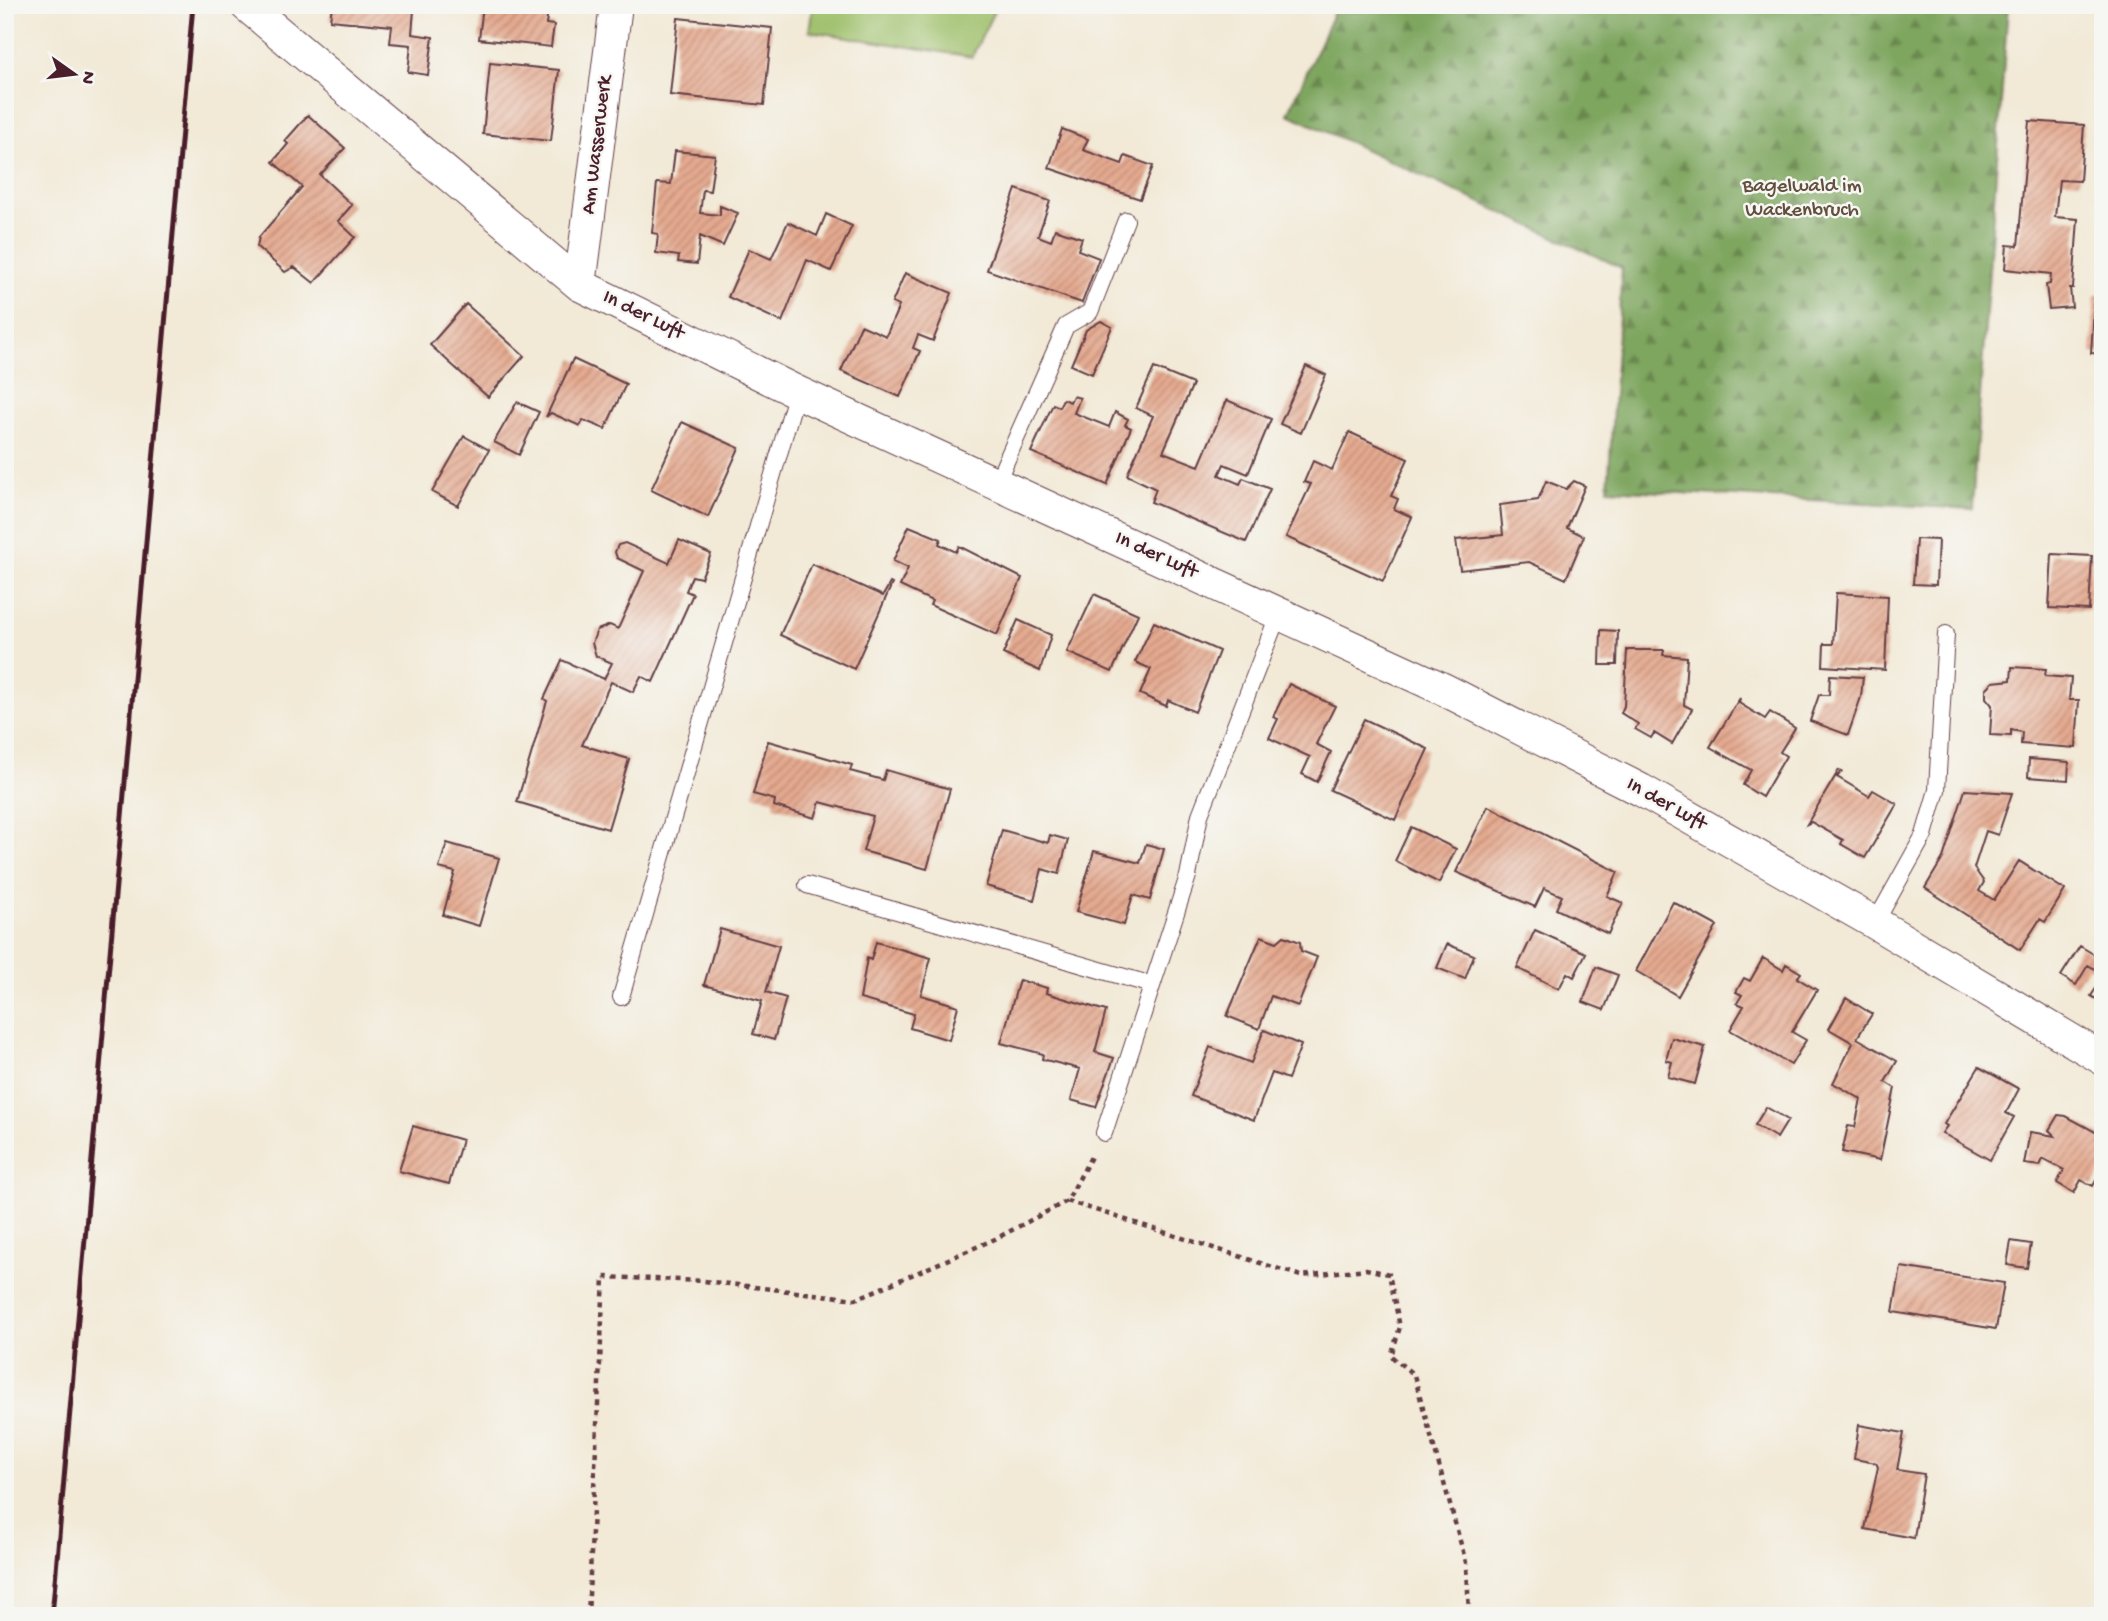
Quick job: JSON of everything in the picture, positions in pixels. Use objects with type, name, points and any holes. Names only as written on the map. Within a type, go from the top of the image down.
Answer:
[{"type":"street","name":"In der Luft","points":[[246,5],[580,285],[797,392],[1443,690],[1641,790],[1875,923],[2103,1059]]},
{"type":"street","name":"Am Wasserwerk","points":[[580,285],[615,5]]},
{"type":"lane","points":[[996,484],[1066,326],[1090,312],[1126,220]]},
{"type":"lane","points":[[621,996],[797,392]]},
{"type":"lane","points":[[1104,1133],[1188,876],[1200,815],[1279,613]]},
{"type":"lane","points":[[1875,923],[1924,835],[1937,790],[1945,634]]},
{"type":"lane","points":[[807,885],[1152,985]]},
{"type":"path","points":[[588,1616],[604,1277],[704,1281],[856,1299],[995,1239],[1067,1201],[1104,1133]]},
{"type":"path","points":[[1067,1201],[1301,1276],[1366,1269],[1389,1274],[1400,1327],[1391,1356],[1414,1375],[1466,1566],[1469,1616]]},
{"type":"green space","points":[[813,5],[997,5],[972,57],[809,31]]},
{"type":"green space","name":"Bagelwald im Wackenbruch","points":[[1337,5],[2008,5],[1972,509],[1608,489],[1622,268],[1288,114]]},
{"type":"building","points":[[332,5],[396,5],[396,8],[414,10],[412,34],[433,37],[428,75],[408,72],[411,45],[390,43],[392,26],[330,20]]},
{"type":"building","points":[[483,5],[549,5],[546,24],[554,25],[551,47],[479,39]]},
{"type":"building","points":[[678,18],[772,28],[764,105],[670,95]]},
{"type":"building","points":[[490,63],[559,70],[551,141],[483,134]]},
{"type":"building","points":[[308,115],[345,148],[320,175],[352,205],[338,221],[355,237],[314,283],[294,267],[285,272],[257,247],[259,237],[302,187],[273,162],[288,144],[285,141]]},
{"type":"building","points":[[2029,121],[2084,125],[2080,181],[2059,180],[2055,217],[2078,219],[2073,288],[2070,288],[2072,307],[2049,309],[2046,285],[2050,284],[2051,274],[2005,269],[2007,245],[2018,246]]},
{"type":"building","points":[[1062,129],[1088,139],[1083,150],[1122,164],[1125,156],[1153,166],[1140,199],[1049,168]]},
{"type":"building","points":[[675,151],[715,155],[710,191],[703,190],[700,213],[720,215],[720,206],[738,213],[723,246],[700,236],[697,264],[678,262],[679,256],[656,253],[658,234],[652,233],[657,183],[671,184]]},
{"type":"building","points":[[1016,189],[1050,201],[1038,236],[1051,241],[1055,229],[1082,238],[1078,250],[1099,258],[1082,303],[987,270]]},
{"type":"building","points":[[826,214],[852,226],[831,271],[807,260],[782,322],[728,297],[749,249],[771,259],[788,222],[817,236]]},
{"type":"building","points":[[905,273],[952,293],[933,341],[918,335],[913,348],[920,351],[900,397],[841,371],[861,325],[886,336],[899,306],[892,303]]},
{"type":"building","points":[[2095,295],[2103,295],[2103,354],[2091,353]]},
{"type":"building","points":[[466,304],[524,356],[488,397],[430,345]]},
{"type":"building","points":[[1101,321],[1112,327],[1092,374],[1071,365],[1086,330]]},
{"type":"building","points":[[573,359],[626,384],[605,429],[583,420],[580,426],[551,413],[546,417]]},
{"type":"building","points":[[1306,366],[1326,375],[1301,433],[1280,424]]},
{"type":"building","points":[[1154,368],[1193,384],[1163,452],[1199,466],[1227,400],[1271,419],[1248,474],[1224,464],[1219,475],[1240,484],[1243,478],[1270,489],[1246,542],[1151,502],[1156,489],[1127,475],[1153,416],[1136,408]]},
{"type":"building","points":[[1073,396],[1080,398],[1074,413],[1109,427],[1115,412],[1128,419],[1125,425],[1131,428],[1107,485],[1031,452],[1053,404],[1059,407],[1063,399],[1070,402]]},
{"type":"building","points":[[517,402],[539,412],[519,455],[494,442]]},
{"type":"building","points":[[682,422],[739,448],[708,517],[651,490]]},
{"type":"building","points":[[1349,432],[1408,459],[1391,496],[1398,499],[1394,509],[1412,517],[1383,581],[1286,537],[1311,484],[1304,482],[1313,461],[1332,470]]},
{"type":"building","points":[[464,436],[489,450],[458,506],[432,492]]},
{"type":"building","points":[[1546,481],[1566,489],[1574,481],[1585,486],[1567,528],[1584,536],[1566,579],[1529,562],[1460,570],[1456,540],[1503,535],[1500,505],[1538,500]]},
{"type":"building","points":[[909,526],[941,539],[939,544],[956,552],[959,546],[1022,578],[997,635],[930,605],[932,601],[900,586],[908,568],[893,561]]},
{"type":"building","points":[[1916,539],[1938,540],[1936,585],[1913,584]]},
{"type":"building","points":[[679,540],[711,554],[701,578],[692,576],[686,591],[693,594],[653,682],[641,676],[633,692],[611,682],[582,745],[629,759],[608,829],[517,802],[547,701],[544,699],[562,660],[604,679],[612,663],[596,656],[592,643],[597,630],[610,625],[618,629],[644,571],[617,558],[615,552],[618,545],[625,543],[669,563]]},
{"type":"building","points":[[2052,554],[2092,556],[2089,610],[2049,608]]},
{"type":"building","points":[[812,564],[883,596],[890,583],[892,584],[854,669],[780,635]]},
{"type":"building","points":[[1836,593],[1888,596],[1885,670],[1823,666],[1824,644],[1833,644]]},
{"type":"building","points":[[1094,594],[1138,614],[1112,672],[1067,652]]},
{"type":"building","points":[[1018,620],[1051,635],[1040,671],[1003,654]]},
{"type":"building","points":[[1154,622],[1219,651],[1195,712],[1168,700],[1166,706],[1140,694],[1151,669],[1135,662]]},
{"type":"building","points":[[1601,630],[1618,631],[1617,665],[1600,665]]},
{"type":"building","points":[[1627,650],[1664,650],[1663,655],[1687,657],[1684,705],[1692,709],[1672,744],[1654,733],[1651,738],[1635,729],[1638,724],[1621,713],[1624,706]]},
{"type":"building","points":[[2012,667],[2046,669],[2045,676],[2071,678],[2069,700],[2079,700],[2076,748],[2021,744],[2022,732],[2011,730],[2011,736],[1990,735],[1992,705],[1986,698],[1986,689],[1993,682],[2011,680]]},
{"type":"building","points":[[1830,675],[1863,677],[1861,697],[1848,735],[1810,721],[1819,695],[1829,695]]},
{"type":"building","points":[[1289,684],[1335,706],[1316,744],[1331,752],[1317,782],[1302,774],[1310,757],[1269,738],[1278,719],[1273,717]]},
{"type":"building","points":[[1740,698],[1739,703],[1765,719],[1770,712],[1795,728],[1780,752],[1786,756],[1762,797],[1743,785],[1751,770],[1710,747]]},
{"type":"building","points":[[1364,719],[1428,749],[1395,820],[1330,790]]},
{"type":"building","points":[[768,741],[852,765],[850,771],[883,780],[886,770],[950,789],[927,869],[863,851],[873,816],[820,802],[815,818],[774,806],[775,800],[753,794]]},
{"type":"building","points":[[2029,759],[2069,762],[2068,780],[2028,777]]},
{"type":"building","points":[[1839,770],[1842,771],[1837,777],[1869,796],[1873,790],[1897,804],[1865,858],[1841,844],[1843,840],[1811,822],[1807,824]]},
{"type":"building","points":[[1965,790],[2012,793],[1998,835],[1986,831],[1974,868],[1984,882],[1979,891],[1994,900],[2019,861],[2065,890],[2045,922],[2040,919],[2020,950],[1925,888],[1943,858]]},
{"type":"building","points":[[1488,806],[1618,872],[1607,896],[1623,903],[1608,934],[1556,909],[1562,896],[1544,888],[1535,907],[1456,872]]},
{"type":"building","points":[[1411,827],[1456,849],[1439,883],[1395,861]]},
{"type":"building","points":[[2099,828],[2103,828],[2103,852],[2096,851]]},
{"type":"building","points":[[1002,830],[1048,843],[1050,835],[1068,840],[1059,874],[1042,869],[1034,900],[986,886]]},
{"type":"building","points":[[447,843],[499,858],[479,926],[443,915],[455,872],[439,868]]},
{"type":"building","points":[[1146,844],[1164,849],[1150,900],[1133,895],[1124,925],[1076,912],[1094,851],[1140,863]]},
{"type":"building","points":[[1673,902],[1717,926],[1678,996],[1636,971]]},
{"type":"building","points":[[720,929],[779,946],[766,992],[786,998],[774,1040],[753,1034],[762,1001],[704,985]]},
{"type":"building","points":[[1535,930],[1586,953],[1574,977],[1567,973],[1559,989],[1517,968]]},
{"type":"building","points":[[1261,936],[1277,942],[1284,936],[1300,942],[1301,951],[1317,957],[1298,1006],[1271,996],[1259,1029],[1227,1016]]},
{"type":"building","points":[[876,942],[931,958],[921,995],[958,1006],[949,1040],[910,1028],[914,1014],[860,999],[867,958],[871,960]]},
{"type":"building","points":[[2103,942],[2103,974],[2088,965],[2076,985],[2061,976],[2080,946],[2095,955]]},
{"type":"building","points":[[1447,944],[1474,955],[1465,979],[1437,968]]},
{"type":"building","points":[[1763,958],[1783,970],[1786,964],[1801,973],[1797,978],[1817,990],[1792,1032],[1806,1040],[1791,1065],[1730,1030],[1744,1006],[1737,1003],[1742,995],[1736,992],[1744,978],[1750,981]]},
{"type":"building","points":[[1596,967],[1618,975],[1604,1010],[1583,1002]]},
{"type":"building","points":[[2103,978],[2103,1003],[2091,996]]},
{"type":"building","points":[[1019,980],[1047,988],[1046,993],[1106,1011],[1095,1052],[1114,1058],[1096,1107],[1071,1100],[1080,1069],[1042,1059],[1043,1054],[1001,1043]]},
{"type":"building","points":[[1846,998],[1872,1014],[1857,1038],[1897,1061],[1885,1082],[1895,1088],[1880,1160],[1842,1152],[1848,1126],[1855,1127],[1861,1099],[1833,1083],[1853,1043],[1829,1029]]},
{"type":"building","points":[[1264,1030],[1301,1045],[1288,1079],[1272,1073],[1254,1120],[1191,1096],[1210,1047],[1251,1063]]},
{"type":"building","points":[[1672,1038],[1705,1047],[1695,1084],[1668,1077],[1672,1062],[1666,1060]]},
{"type":"building","points":[[1979,1067],[2019,1089],[2006,1113],[2014,1117],[1990,1160],[1942,1133],[1947,1126],[1944,1124]]},
{"type":"building","points":[[1766,1107],[1788,1120],[1777,1138],[1755,1125]]},
{"type":"building","points":[[2058,1115],[2066,1116],[2103,1136],[2103,1168],[2093,1186],[2081,1180],[2074,1193],[2057,1183],[2064,1170],[2043,1159],[2040,1166],[2024,1164],[2030,1132],[2055,1136],[2049,1130]]},
{"type":"building","points":[[413,1126],[462,1140],[449,1184],[399,1171]]},
{"type":"building","points":[[2011,1241],[2031,1244],[2027,1268],[2007,1265]]},
{"type":"building","points":[[1901,1267],[2004,1283],[1996,1329],[1893,1312]]},
{"type":"building","points":[[1859,1425],[1904,1433],[1897,1470],[1924,1474],[1914,1538],[1865,1529],[1878,1467],[1876,1463],[1854,1459]]},
{"type":"railway","points":[[52,1616],[193,5]]}]
